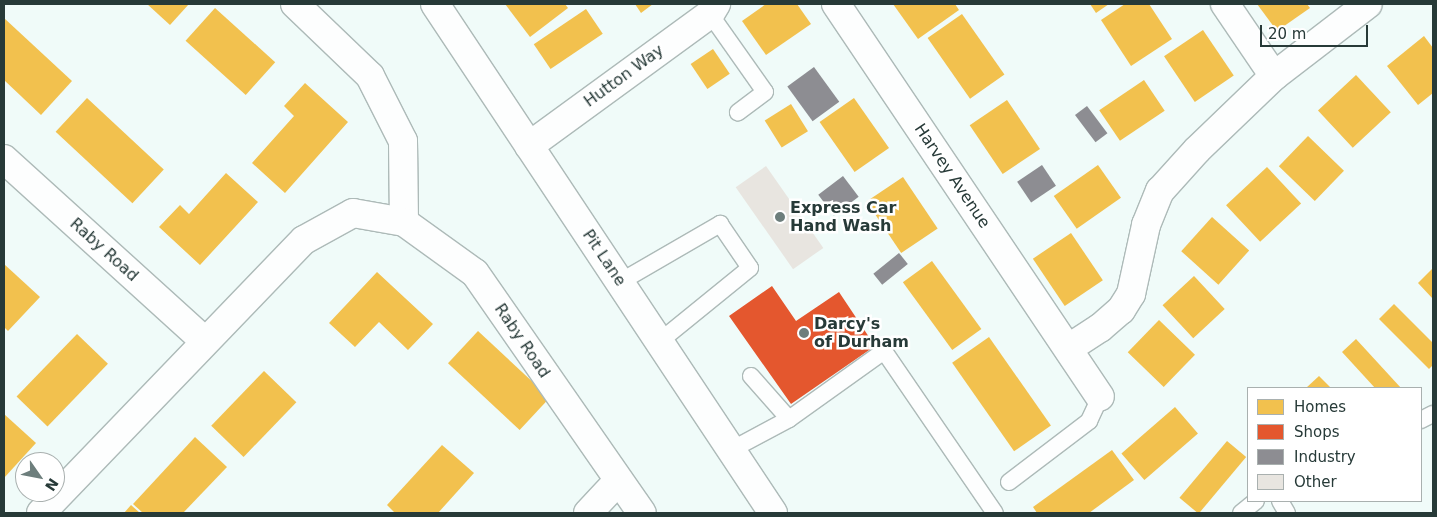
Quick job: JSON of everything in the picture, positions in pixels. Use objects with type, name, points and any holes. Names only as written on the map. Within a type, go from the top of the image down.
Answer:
[{"type":"street","points":[[295,4],[370,76],[403,142],[404,222]]},
{"type":"street","name":"Pit Lane","points":[[435,4],[773,513]]},
{"type":"street","name":"Harvey Avenue","points":[[836,4],[1069,348],[1100,397]]},
{"type":"street","points":[[1225,4],[1274,76]]},
{"type":"street","points":[[1069,348],[1100,328],[1120,310],[1131,294],[1146,225],[1160,191],[1197,150],[1274,76],[1368,4]]},
{"type":"street","name":"Hutton Way","points":[[529,146],[713,9]]},
{"type":"street","name":"Raby Road","points":[[4,159],[205,341]]},
{"type":"street","name":"Raby Road","points":[[41,513],[304,240],[353,212],[404,222],[475,273],[642,513]]},
{"type":"street","points":[[588,513],[618,481]]},
{"type":"lane","points":[[713,9],[765,92],[738,112]]},
{"type":"lane","points":[[620,282],[720,224],[750,268],[659,342]]},
{"type":"lane","points":[[732,450],[789,419],[884,351],[995,513]]},
{"type":"lane","points":[[751,376],[789,419]]},
{"type":"lane","points":[[1009,482],[1089,421],[1100,397]]},
{"type":"lane","points":[[1241,513],[1255,502]]},
{"type":"lane","points":[[1281,502],[1287,513]]},
{"type":"building: Homes","points":[[147,4],[189,4],[170,25]]},
{"type":"building: Homes","points":[[505,4],[565,4],[568,8],[530,37]]},
{"type":"building: Homes","points":[[635,4],[653,4],[641,13]]},
{"type":"building: Homes","points":[[766,4],[797,4],[811,24],[766,55],[742,21]]},
{"type":"building: Homes","points":[[893,4],[955,4],[959,10],[918,39]]},
{"type":"building: Homes","points":[[1090,4],[1109,4],[1096,13]]},
{"type":"building: Homes","points":[[1125,4],[1149,4],[1172,39],[1131,66],[1101,20]]},
{"type":"building: Homes","points":[[1257,4],[1307,4],[1310,8],[1277,31]]},
{"type":"building: Homes","points":[[215,8],[275,62],[246,95],[186,41]]},
{"type":"building: Homes","points":[[586,9],[603,34],[551,69],[534,44]]},
{"type":"building: Homes","points":[[962,14],[1004,75],[970,99],[928,38]]},
{"type":"building: Homes","points":[[4,18],[72,81],[41,115],[4,80]]},
{"type":"building: Homes","points":[[1203,30],[1234,76],[1195,102],[1164,56]]},
{"type":"building: Homes","points":[[1424,36],[1433,48],[1433,93],[1418,105],[1387,66]]},
{"type":"building: Homes","points":[[713,49],[730,74],[707,89],[691,64]]},
{"type":"building: Homes","points":[[1356,75],[1391,112],[1353,148],[1318,110]]},
{"type":"building: Homes","points":[[1144,80],[1165,111],[1120,141],[1099,110]]},
{"type":"building: Homes","points":[[305,83],[348,122],[285,193],[252,163],[294,116],[284,106]]},
{"type":"building: Homes","points":[[87,98],[164,170],[132,203],[56,132]]},
{"type":"building: Homes","points":[[854,98],[889,148],[855,172],[820,122]]},
{"type":"building: Homes","points":[[1007,100],[1040,149],[1003,174],[970,125]]},
{"type":"building: Homes","points":[[791,104],[808,131],[782,148],[765,120]]},
{"type":"building: Homes","points":[[1308,136],[1344,171],[1315,201],[1279,166]]},
{"type":"building: Homes","points":[[1098,165],[1121,198],[1077,229],[1054,196]]},
{"type":"building: Homes","points":[[1267,167],[1301,204],[1260,242],[1226,205]]},
{"type":"building: Homes","points":[[226,173],[258,202],[200,265],[159,227],[180,205],[189,214]]},
{"type":"building: Homes","points":[[903,177],[938,228],[901,253],[867,202]]},
{"type":"building: Homes","points":[[1212,217],[1249,250],[1218,285],[1181,251]]},
{"type":"building: Homes","points":[[1071,233],[1103,280],[1065,306],[1033,259]]},
{"type":"building: Homes","points":[[932,261],[981,329],[952,350],[903,282]]},
{"type":"building: Homes","points":[[4,264],[40,297],[8,331],[4,327]]},
{"type":"building: Homes","points":[[1433,268],[1433,299],[1418,283]]},
{"type":"building: Homes","points":[[377,272],[433,324],[408,350],[379,322],[355,347],[329,323]]},
{"type":"building: Homes","points":[[1194,276],[1225,309],[1193,338],[1163,305]]},
{"type":"building: Homes","points":[[1394,304],[1433,343],[1433,365],[1429,369],[1379,319]]},
{"type":"building: Homes","points":[[1159,320],[1195,355],[1164,387],[1128,352]]},
{"type":"building: Homes","points":[[478,331],[550,398],[520,430],[448,363]]},
{"type":"building: Homes","points":[[77,334],[108,364],[47,426],[17,397]]},
{"type":"building: Homes","points":[[989,337],[1051,425],[1014,451],[952,363]]},
{"type":"building: Homes","points":[[1356,339],[1400,387],[1374,387],[1342,352]]},
{"type":"building: Homes","points":[[264,371],[296,402],[244,457],[211,426]]},
{"type":"building: Homes","points":[[1319,376],[1330,387],[1307,387]]},
{"type":"building: Homes","points":[[1175,407],[1198,433],[1144,480],[1121,454]]},
{"type":"building: Homes","points":[[4,414],[36,443],[28,452],[15,452],[15,466],[4,478]]},
{"type":"building: Homes","points":[[195,437],[227,467],[183,513],[143,513],[133,504]]},
{"type":"building: Homes","points":[[1227,441],[1246,457],[1199,513],[1179,498]]},
{"type":"building: Homes","points":[[442,445],[474,473],[438,513],[395,513],[387,505]]},
{"type":"building: Homes","points":[[1112,450],[1134,480],[1089,513],[1037,513],[1033,507]]},
{"type":"building: Homes","points":[[131,505],[140,513],[124,513]]},
{"type":"building: Shops","name":"Darcy's of Durham","points":[[772,286],[796,321],[839,292],[875,346],[791,404],[729,316]]},
{"type":"building: Industry","points":[[814,67],[839,102],[813,121],[787,86]]},
{"type":"building: Industry","points":[[1087,106],[1107,133],[1095,142],[1075,115]]},
{"type":"building: Industry","points":[[1042,165],[1056,186],[1031,203],[1017,182]]},
{"type":"building: Industry","points":[[843,176],[859,197],[834,215],[818,195]]},
{"type":"building: Industry","points":[[899,253],[908,264],[882,285],[873,274]]},
{"type":"building: Other","name":"Express Car Hand Wash","points":[[766,166],[823,248],[793,269],[736,187]]},
{"type":"place","name":"Express Car Hand Wash","points":[[780,217]]},
{"type":"place","name":"Darcy's of Durham","points":[[804,333]]}]
